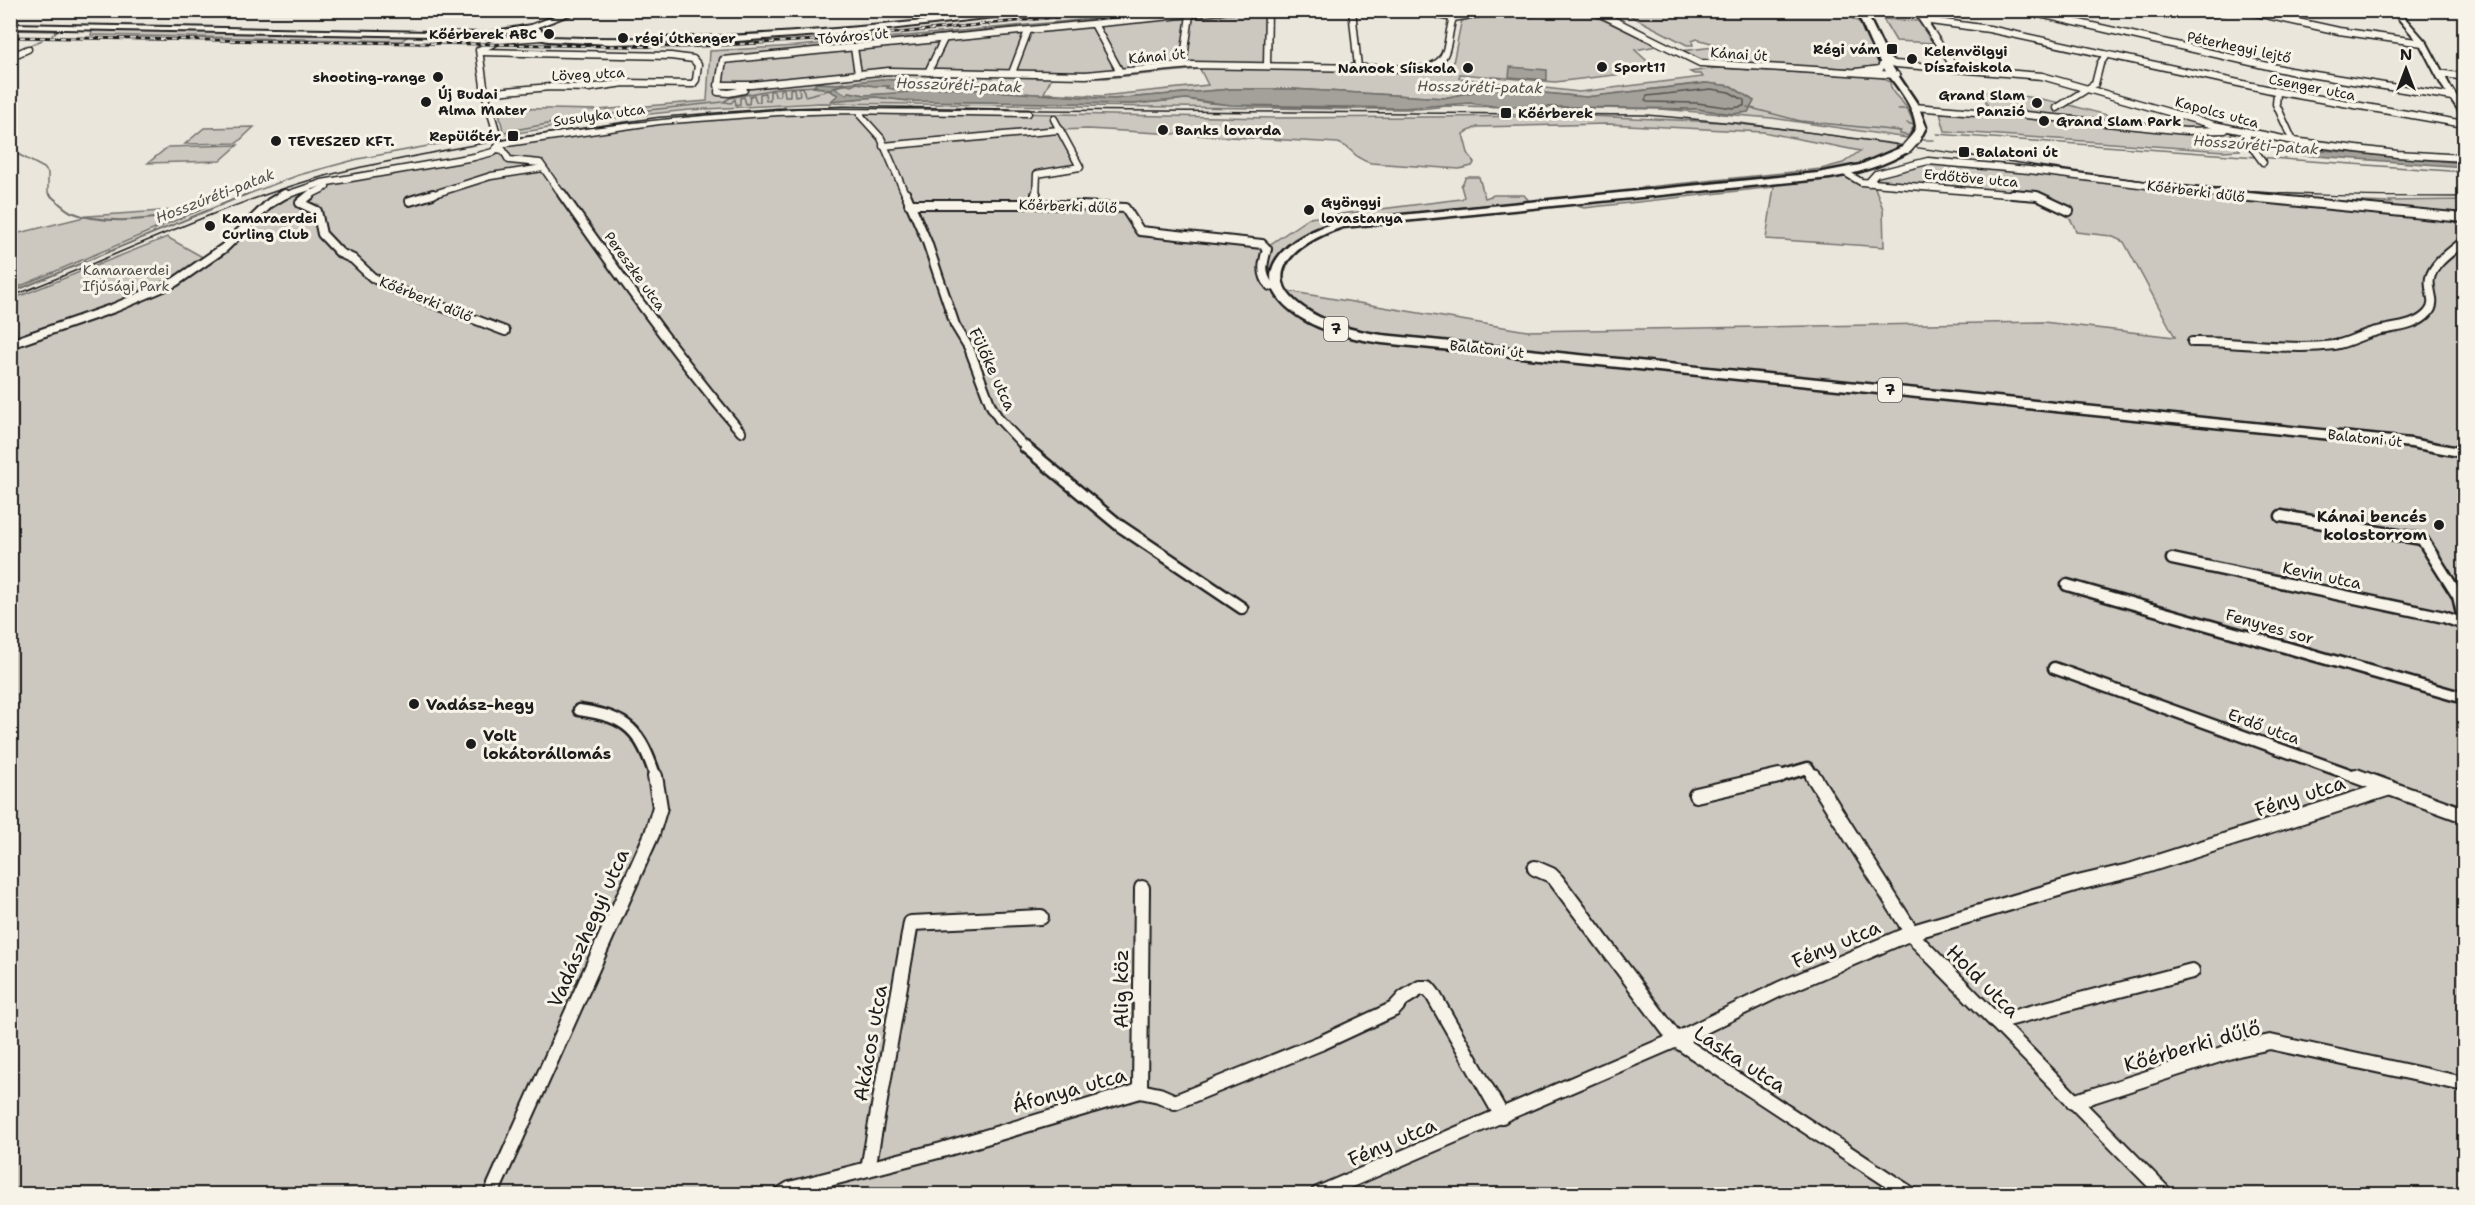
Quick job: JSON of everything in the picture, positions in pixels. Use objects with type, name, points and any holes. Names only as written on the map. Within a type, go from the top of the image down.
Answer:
[{"type":"main road","points":[[1280,287],[1277,275],[1278,266],[1289,248],[1314,233],[1342,224],[1844,172],[1881,162],[1907,148],[1915,139],[1921,124],[1914,107],[1860,10]]},
{"type":"main road","points":[[1866,10],[1892,66]]},
{"type":"main road","name":"Balatoni út","points":[[1280,287],[1295,307],[1316,321],[1345,332],[1373,338],[2411,443],[2464,453]]},
{"type":"street","points":[[10,26],[475,36],[508,33],[532,27],[579,10]]},
{"type":"street","points":[[543,168],[534,161],[509,160],[498,140],[486,93],[480,52],[482,47],[503,38],[743,40],[838,33],[1052,10]]},
{"type":"street","points":[[1012,73],[1027,33],[1233,10]]},
{"type":"street","points":[[1267,65],[1268,10]]},
{"type":"street","points":[[1352,10],[1358,68]]},
{"type":"street","points":[[1432,10],[1438,15],[1453,18],[1503,10]]},
{"type":"street","name":"Kánai út","points":[[1593,10],[1700,63],[1856,72],[1892,66]]},
{"type":"street","points":[[1916,10],[1955,68]]},
{"type":"street","points":[[2145,10],[2207,15],[2230,10]]},
{"type":"street","points":[[2243,10],[2339,31],[2423,43]]},
{"type":"street","points":[[2394,10],[2423,43],[2464,112]]},
{"type":"street","name":"Péterhegyi lejtő","points":[[2024,11],[2307,73],[2453,97]]},
{"type":"street","points":[[1183,65],[1190,15]]},
{"type":"street","name":"Kánai út","points":[[718,85],[718,92],[729,93],[776,82],[858,73],[1086,75],[1183,65],[1267,65],[1415,70],[1438,66],[1444,60],[1453,18]]},
{"type":"street","name":"Csenger utca","points":[[1923,20],[1992,28],[2146,64],[2185,78],[2216,83],[2226,82],[2379,112],[2464,124]]},
{"type":"street","points":[[1094,24],[1120,72]]},
{"type":"street","points":[[532,27],[538,30],[542,37]]},
{"type":"street","name":"Tóváros út","points":[[718,85],[721,62],[726,60],[1027,33]]},
{"type":"street","points":[[928,72],[943,41]]},
{"type":"street","points":[[854,48],[858,73]]},
{"type":"street","points":[[10,57],[28,49]]},
{"type":"street","name":"Löveg utca","points":[[480,52],[671,56],[693,59],[698,65],[696,80],[693,84],[624,83],[597,88],[550,87],[486,93]]},
{"type":"street","points":[[2057,108],[2062,103],[2090,89],[2098,80],[2100,64],[2106,55]]},
{"type":"street","points":[[1856,72],[1892,66]]},
{"type":"street","name":"Kapolcs utca","points":[[1892,66],[1955,68],[2032,75],[2247,133],[2386,153],[2464,158]]},
{"type":"street","points":[[2439,73],[2464,77]]},
{"type":"street","points":[[2277,93],[2276,104],[2293,141]]},
{"type":"street","points":[[1914,107],[1976,112]]},
{"type":"street","name":"Susulyka utca","points":[[10,344],[114,308],[160,289],[192,271],[224,248],[280,196],[310,185],[474,157],[498,140],[626,124],[786,111],[1028,113]]},
{"type":"street","name":"Fülőke utca","points":[[861,111],[861,116],[881,138],[927,242],[955,325],[969,348],[991,406],[1005,426],[1054,473],[1120,526],[1242,608]]},
{"type":"street","points":[[2025,115],[2193,132],[2228,128]]},
{"type":"street","points":[[1036,204],[1037,174],[1080,166],[1054,119]]},
{"type":"street","points":[[883,146],[1059,130]]},
{"type":"street","points":[[2247,133],[2247,140],[2262,160]]},
{"type":"street","name":"Kőérberki dűlő","points":[[1928,161],[2029,170],[2160,188],[2464,218]]},
{"type":"street","name":"Erdőtöve utca","points":[[1868,183],[1876,174],[1908,164],[1928,161]]},
{"type":"street","points":[[410,201],[491,176],[543,168]]},
{"type":"street","name":"Pereszke utca","points":[[543,168],[627,286],[707,392],[741,432]]},
{"type":"street","name":"Erdőtöve utca","points":[[1844,172],[1853,180],[1868,183],[2037,196],[2069,211]]},
{"type":"street","name":"Kőérberki dűlő","points":[[354,177],[320,189],[300,201],[303,206],[317,211],[322,234],[340,253],[353,259],[372,277],[390,287],[505,331]]},
{"type":"street","name":"Kőérberki dűlő","points":[[909,204],[1036,204],[1119,207],[1128,210],[1133,226],[1140,231],[1262,244],[1267,249],[1262,269],[1265,281],[1270,286],[1280,287]]},
{"type":"street","points":[[2192,342],[2334,345],[2366,334],[2402,327],[2427,314],[2432,308],[2430,283],[2432,274],[2464,241]]},
{"type":"street","points":[[2281,516],[2422,539],[2458,596],[2464,623]]},
{"type":"street","name":"Kevin utca","points":[[2172,559],[2464,623]]},
{"type":"street","name":"Fenyves sor","points":[[2067,585],[2464,698]]},
{"type":"street","name":"Erdő utca","points":[[2054,668],[2464,815]]},
{"type":"street","name":"Vadászhegyi utca","points":[[491,1194],[594,960],[618,912],[660,808],[656,777],[637,733],[629,724],[617,718],[579,710]]},
{"type":"street","name":"Hold utca","points":[[1696,795],[1767,780],[1808,768],[1917,941],[2165,1194]]},
{"type":"street","name":"Fény utca","points":[[1318,1194],[1676,1040],[1780,989],[1912,932],[2078,883],[2133,870],[2390,788]]},
{"type":"street","name":"Laska utca","points":[[1535,868],[1551,875],[1556,880],[1676,1040],[1910,1194]]},
{"type":"street","name":"Alig köz","points":[[1140,1091],[1142,888]]},
{"type":"street","name":"Akácos utca","points":[[868,1169],[911,923],[1041,916]]},
{"type":"street","points":[[1996,1022],[2192,971]]},
{"type":"street","name":"Áfonya utca","points":[[782,1194],[790,1189],[942,1150],[1140,1091],[1159,1095],[1175,1102],[1323,1042],[1394,1009],[1404,998],[1420,988],[1428,988],[1432,993],[1502,1116]]},
{"type":"street","name":"Kőérberki dűlő","points":[[2073,1102],[2238,1049],[2270,1042],[2464,1084]]},
{"type":"green space","points":[[1188,10],[1268,11],[1267,65],[1430,69],[1451,73],[1461,23],[1465,18],[1519,14],[1524,18],[1546,15],[1541,11],[1579,10],[1657,46],[1635,50],[1657,70],[1555,82],[1460,74],[1459,78],[1579,92],[1703,77],[1701,74],[1690,72],[1717,68],[1881,77],[1890,82],[1893,91],[1907,108],[1914,126],[1907,138],[1772,118],[1660,109],[1447,106],[1419,109],[1343,109],[820,103],[689,110],[621,117],[504,135],[498,108],[598,110],[707,101],[710,51],[797,46]],"holes":[[[1200,69],[1208,85],[1101,96],[1044,93],[1052,77],[1105,78]],[[945,76],[979,76],[973,88],[926,85],[928,80]],[[888,80],[906,81],[931,87],[1113,99],[1231,89],[1292,89],[1444,98],[1491,88],[1586,97],[1704,83],[1731,86],[1754,101],[1748,112],[1733,114],[1697,109],[1493,106],[1470,103],[1369,108],[1376,105],[1358,103],[1359,106],[1354,108],[1251,106],[1186,99],[1133,104],[909,101],[878,97],[851,99],[824,88],[814,87],[816,83],[836,84]]]},
{"type":"green space","points":[[1634,10],[1838,11],[1861,23],[1880,66],[1861,69],[1702,61],[1681,51],[1722,46],[1697,39],[1692,41],[1693,45],[1687,45],[1627,14]]},
{"type":"green space","points":[[1883,19],[1918,21],[1933,43],[1896,41]]},
{"type":"green space","points":[[106,29],[410,35],[401,41],[91,35],[92,31]]},
{"type":"green space","points":[[857,83],[892,87],[910,93],[865,95],[850,92],[847,95],[833,87]]},
{"type":"green space","name":"Grand Slam Park","points":[[1982,91],[2051,101],[2138,121],[2168,122],[2179,118],[2230,132],[2240,150],[2223,151],[1945,131],[1940,113],[1991,115]]},
{"type":"green space","name":"Kamaraerdei Ifjúsági Park","points":[[764,112],[955,112],[1272,118],[1591,116],[1740,123],[1896,144],[1899,153],[1845,172],[1868,183],[1872,177],[1922,161],[2278,199],[2391,203],[2389,201],[2464,200],[2464,1194],[11,1194],[10,300],[167,237],[206,259],[258,213],[298,189],[474,157],[500,147],[568,132]],"holes":[[[1608,124],[1763,132],[1860,151],[1843,163],[1821,169],[1638,188],[1623,195],[1561,201],[1584,208],[1774,187],[1766,239],[1884,247],[1883,209],[1874,185],[2044,199],[2064,212],[2076,232],[2111,236],[2124,242],[2175,337],[2043,322],[1527,331],[1281,290],[1273,284],[1273,270],[1277,259],[1291,241],[1312,230],[1336,222],[1530,202],[1524,195],[1494,195],[1485,198],[1479,177],[1466,177],[1461,186],[1464,197],[1461,199],[1309,218],[1266,247],[1135,228],[1119,207],[1036,203],[1037,174],[1080,165],[1060,130],[1088,129],[1338,143],[1371,163],[1459,169],[1472,166],[1474,163],[1468,153],[1463,134],[1477,127]]]},
{"type":"green space","points":[[254,127],[237,143],[185,144],[204,128]]},
{"type":"green space","points":[[238,145],[220,161],[148,163],[168,147]]},
{"type":"green space","points":[[205,208],[11,290],[11,235],[88,216]]},
{"type":"water","points":[[1510,67],[1547,70],[1547,80],[1509,77]]},
{"type":"water","points":[[881,79],[906,81],[931,87],[1113,99],[1231,89],[1292,89],[1444,98],[1491,88],[1586,97],[1707,83],[1731,86],[1754,101],[1748,112],[1733,114],[1697,109],[1493,106],[1470,103],[1403,108],[1231,105],[1186,99],[1133,104],[909,101],[875,97],[831,101],[838,95],[824,88],[813,87],[816,83],[836,84]],"holes":[[[857,83],[889,86],[887,88],[910,92],[865,95],[849,92],[847,95],[833,87],[845,84],[851,86]]]},
{"type":"water","points":[[2289,147],[2464,163],[2464,167],[2289,154],[2279,150]]},
{"type":"waterway","points":[[10,30],[57,31],[52,35]]},
{"type":"waterway","points":[[26,47],[42,40]]},
{"type":"waterway","points":[[10,53],[17,51]]},
{"type":"waterway","name":"Hosszúréti-patak","points":[[243,196],[299,175],[358,159],[585,117],[723,102],[730,98],[779,88],[817,86]]},
{"type":"waterway","name":"Hosszúréti-patak","points":[[725,102],[731,103],[735,99],[736,105],[740,104],[740,98],[744,97],[746,104],[749,104],[750,96],[754,95],[756,102],[760,102],[760,94],[765,93],[766,100],[770,100],[770,91],[774,91],[775,96],[780,96],[780,89],[784,89],[785,96],[790,96],[790,89],[794,88],[795,96],[800,95],[799,88],[803,87],[805,96],[833,89]]},
{"type":"waterway","name":"Hosszúréti-patak","points":[[1747,107],[1800,121],[1901,131]]},
{"type":"waterway","points":[[1898,109],[1907,109]]},
{"type":"waterway","points":[[1907,123],[1914,125]]},
{"type":"waterway","name":"Hosszúréti-patak","points":[[1900,131],[1900,134],[1910,136]]},
{"type":"waterway","name":"Hosszúréti-patak","points":[[1937,134],[2464,172]]},
{"type":"waterway","points":[[1923,140],[1934,140]]},
{"type":"waterway","points":[[10,150],[44,168],[48,173],[49,194]]},
{"type":"waterway","points":[[49,194],[71,212],[101,219],[134,220],[198,211]]},
{"type":"waterway","name":"Hosszúréti-patak","points":[[10,293],[247,194]]},
{"type":"tram line","points":[[10,297],[227,209],[337,173],[446,150],[579,129],[712,114],[801,108],[1645,115],[1779,128],[2215,189],[2322,195],[2464,197]]},
{"type":"railway","points":[[10,37],[682,47],[837,39],[1128,10]]},
{"type":"place","name":"Kőérberek ABC","points":[[549,34]]},
{"type":"place","name":"régi úthenger","points":[[623,38]]},
{"type":"place","name":"Régi vám","points":[[1892,49]]},
{"type":"place","name":"Kelenvölgyi Díszfaiskola","points":[[1912,59]]},
{"type":"place","name":"Sport11","points":[[1602,67]]},
{"type":"place","name":"Nanook Síiskola","points":[[1468,68]]},
{"type":"place","name":"shooting-range","points":[[438,77]]},
{"type":"place","name":"Új Budai Alma Mater","points":[[426,102]]},
{"type":"place","name":"Grand Slam Panzió","points":[[2037,103]]},
{"type":"place","name":"Kőérberek","points":[[1506,113]]},
{"type":"place","name":"Grand Slam Park","points":[[2044,121]]},
{"type":"place","name":"Banks lovarda","points":[[1163,130]]},
{"type":"place","name":"Repülőtér","points":[[513,136]]},
{"type":"place","name":"TEVESZED KFT.","points":[[276,141]]},
{"type":"place","name":"Balatoni út","points":[[1964,152]]},
{"type":"place","name":"Gyöngyi lovastanya","points":[[1309,210]]},
{"type":"place","name":"Kamaraerdei Curling Club","points":[[210,226]]},
{"type":"place","name":"Kánai bencés kolostorrom","points":[[2439,525]]},
{"type":"place","name":"Vadász-hegy","points":[[414,704]]},
{"type":"place","name":"Volt lokátorállomás","points":[[471,744]]}]
